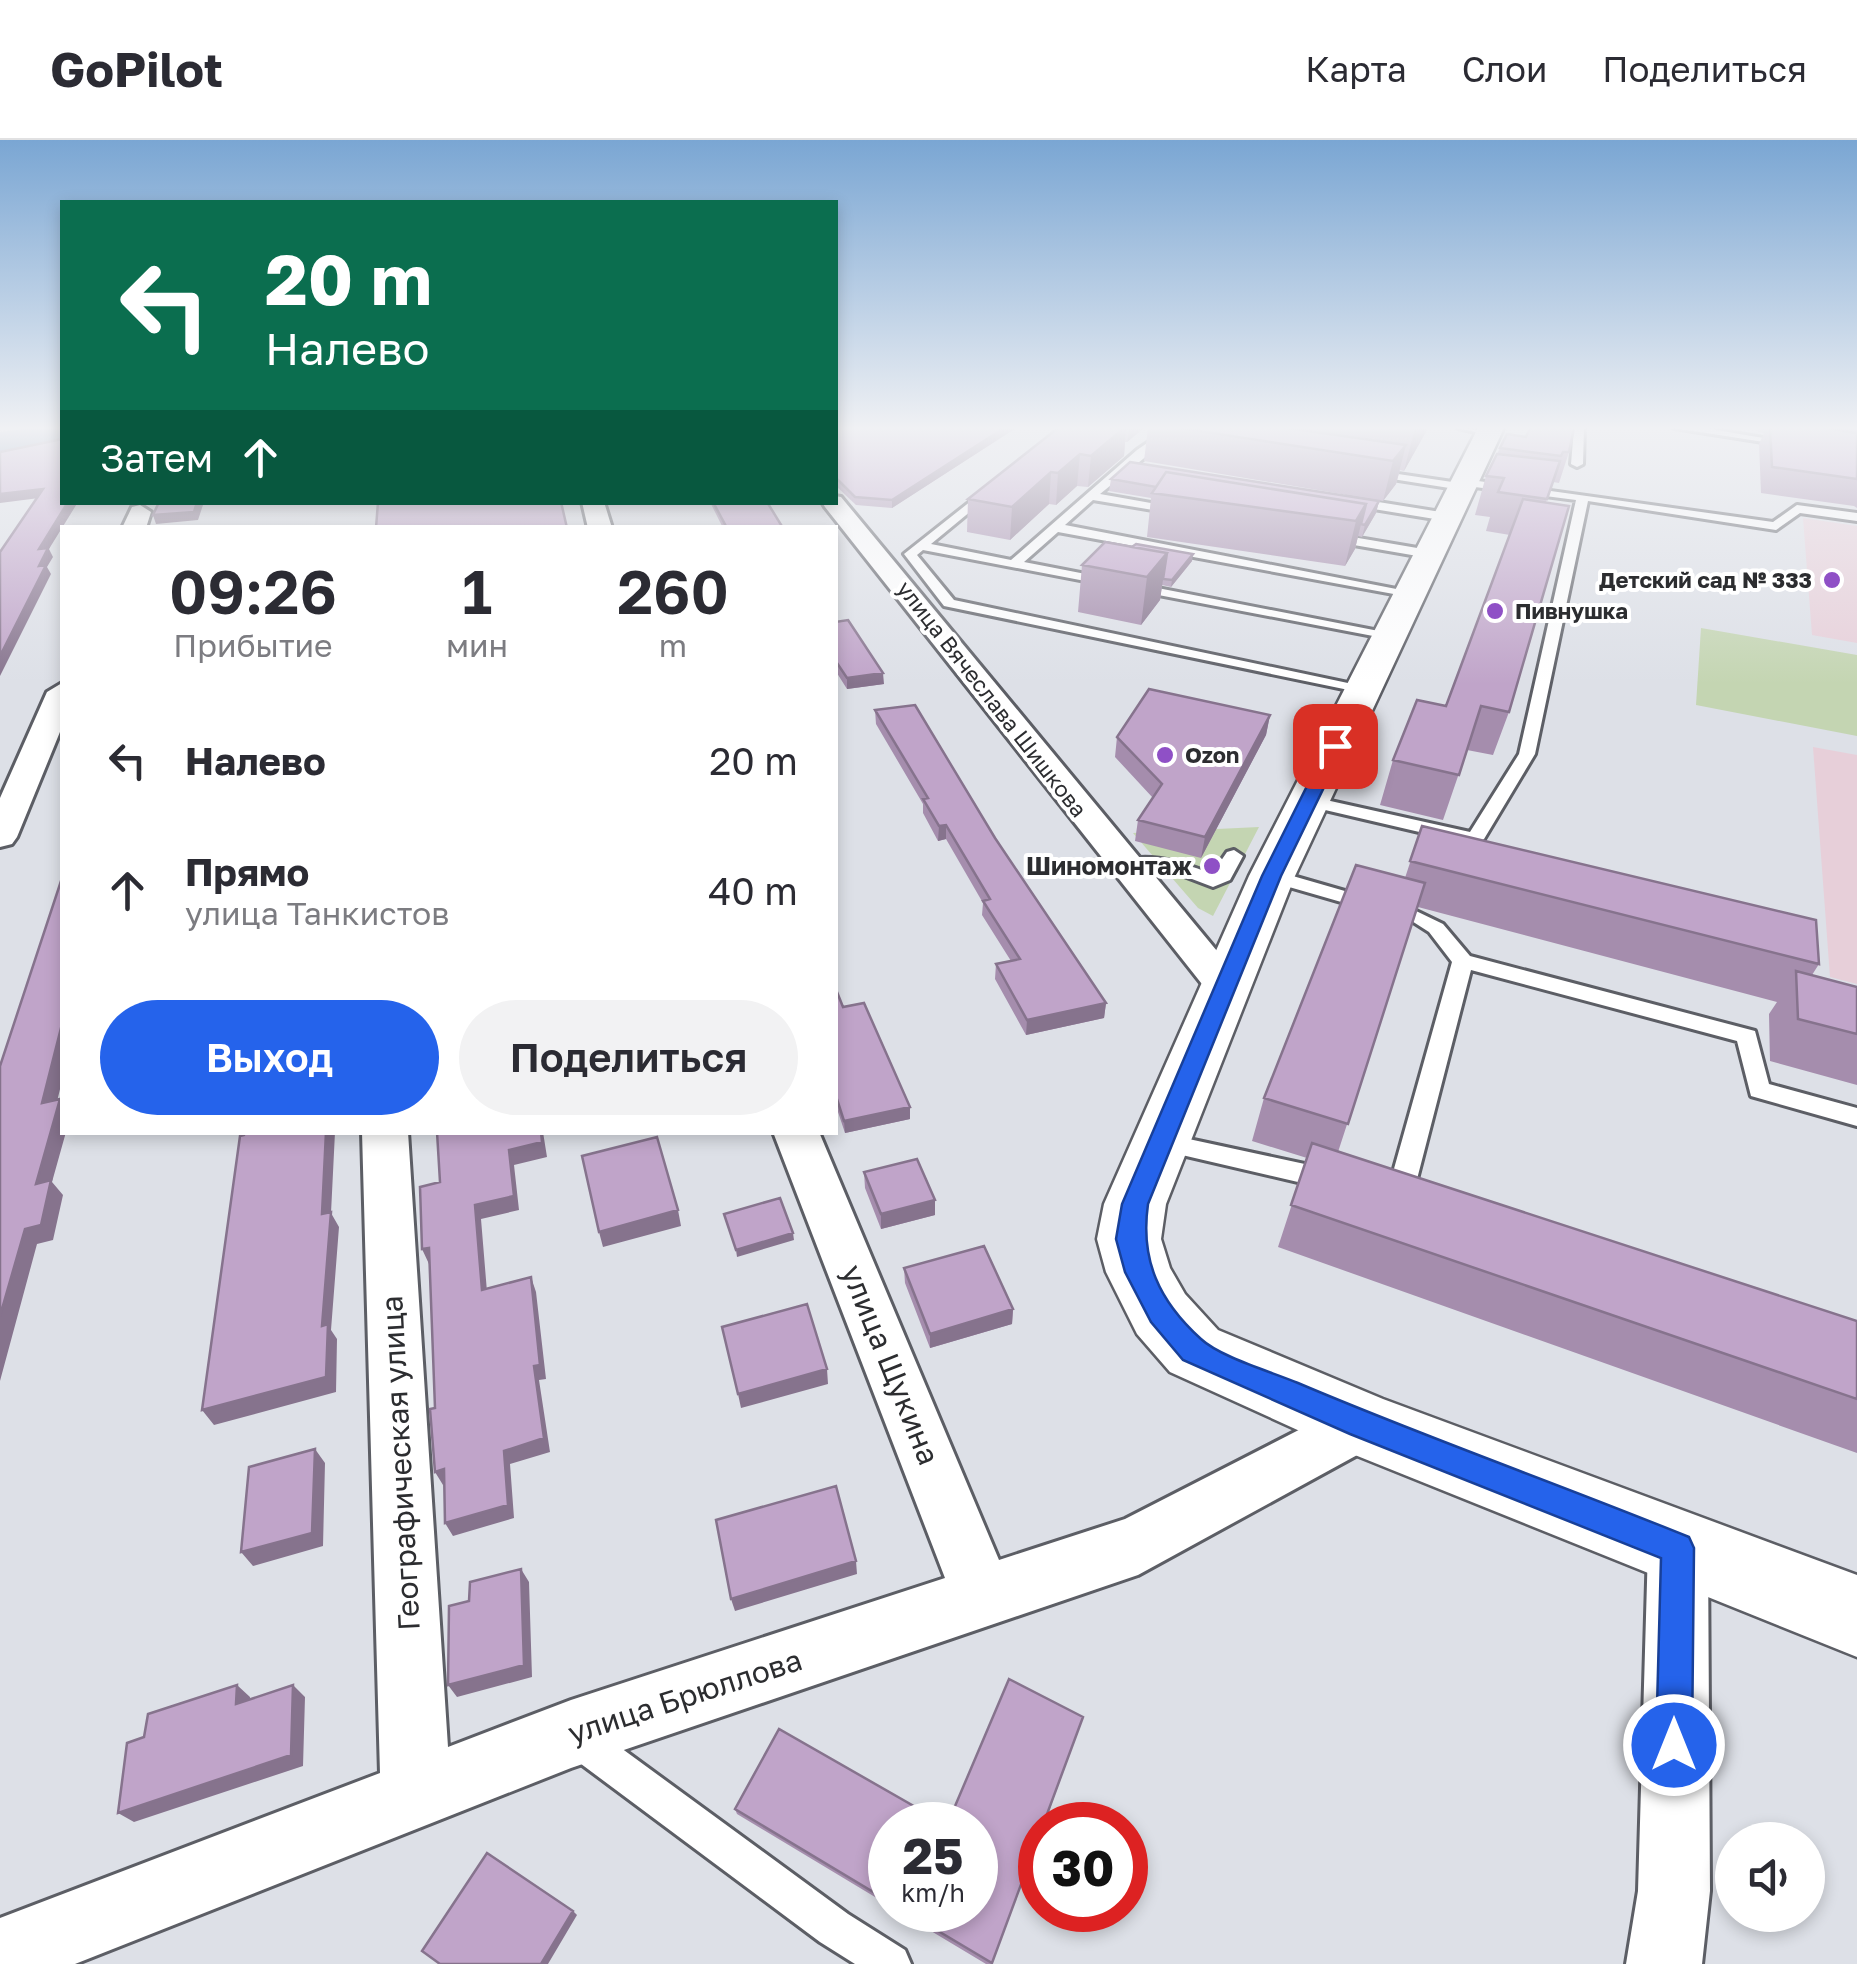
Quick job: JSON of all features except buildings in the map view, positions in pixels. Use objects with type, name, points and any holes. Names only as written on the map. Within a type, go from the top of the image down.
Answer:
[{"type":"main road","points":[[1449,513],[1272,876],[1135,1204],[1130,1239],[1139,1272],[1160,1314],[1194,1351],[1361,1424],[1857,1616]]},
{"type":"street","name":"улица Вячеслава Шишкова","points":[[848,513],[907,557],[1125,866],[1226,989]]},
{"type":"street","points":[[0,837],[60,697]]},
{"type":"street","name":"Географическая улица","points":[[385,1135],[414,1745],[412,1794]]},
{"type":"street","name":"улица Щукина","points":[[797,1135],[984,1598]]},
{"type":"street","name":"улица Брюллова","points":[[0,1956],[572,1734],[1138,1545],[1361,1424]]},
{"type":"street","points":[[1664,1964],[1674,1891],[1678,1548]]},
{"type":"lane","points":[[907,557],[961,513]]},
{"type":"lane","points":[[1014,564],[1076,513]]},
{"type":"lane","points":[[1187,513],[1192,514]]},
{"type":"lane","points":[[1423,513],[1447,517]]},
{"type":"lane","points":[[1308,801],[1476,840],[1527,754],[1581,513]]},
{"type":"lane","points":[[1688,513],[1776,526],[1792,513]]},
{"type":"lane","points":[[1828,513],[1857,517]]},
{"type":"lane","points":[[1059,528],[1410,592]]},
{"type":"lane","points":[[1311,534],[1429,554]]},
{"type":"lane","points":[[907,557],[1014,564],[1389,636]]},
{"type":"lane","points":[[907,557],[949,603],[1362,692]]},
{"type":"lane","points":[[1125,866],[1174,865],[1213,881],[1223,876],[1234,856]]},
{"type":"lane","points":[[1272,876],[1404,913],[1436,928],[1463,962],[1747,1036],[1759,1090],[1857,1117]]},
{"type":"lane","points":[[1161,1142],[1365,1182],[1413,1186],[1463,962]]},
{"type":"lane","points":[[572,1734],[834,1928],[891,1964]]},
{"type":"shaded area","name":"Детский сад № 333","points":[[1803,518],[1857,526],[1857,643],[1812,635]]},
{"type":"shaded area","points":[[1813,747],[1857,755],[1857,984],[1830,977]]},
{"type":"green space","points":[[1701,628],[1857,655],[1857,736],[1696,705]]},
{"type":"green space","points":[[1259,827],[1213,916],[1198,908],[1133,833]]},
{"type":"place","name":"Детский сад № 333","points":[[1832,580]]},
{"type":"place","name":"Пивнушка","points":[[1495,611]]},
{"type":"place","name":"Ozon","points":[[1165,755]]},
{"type":"place","name":"Шиномонтаж","points":[[1212,866]]},
{"type":"route","points":[[1335,746],[1272,876],[1135,1204],[1130,1239],[1139,1272],[1160,1314],[1194,1351],[1361,1424],[1678,1548],[1674,1745]]}]
